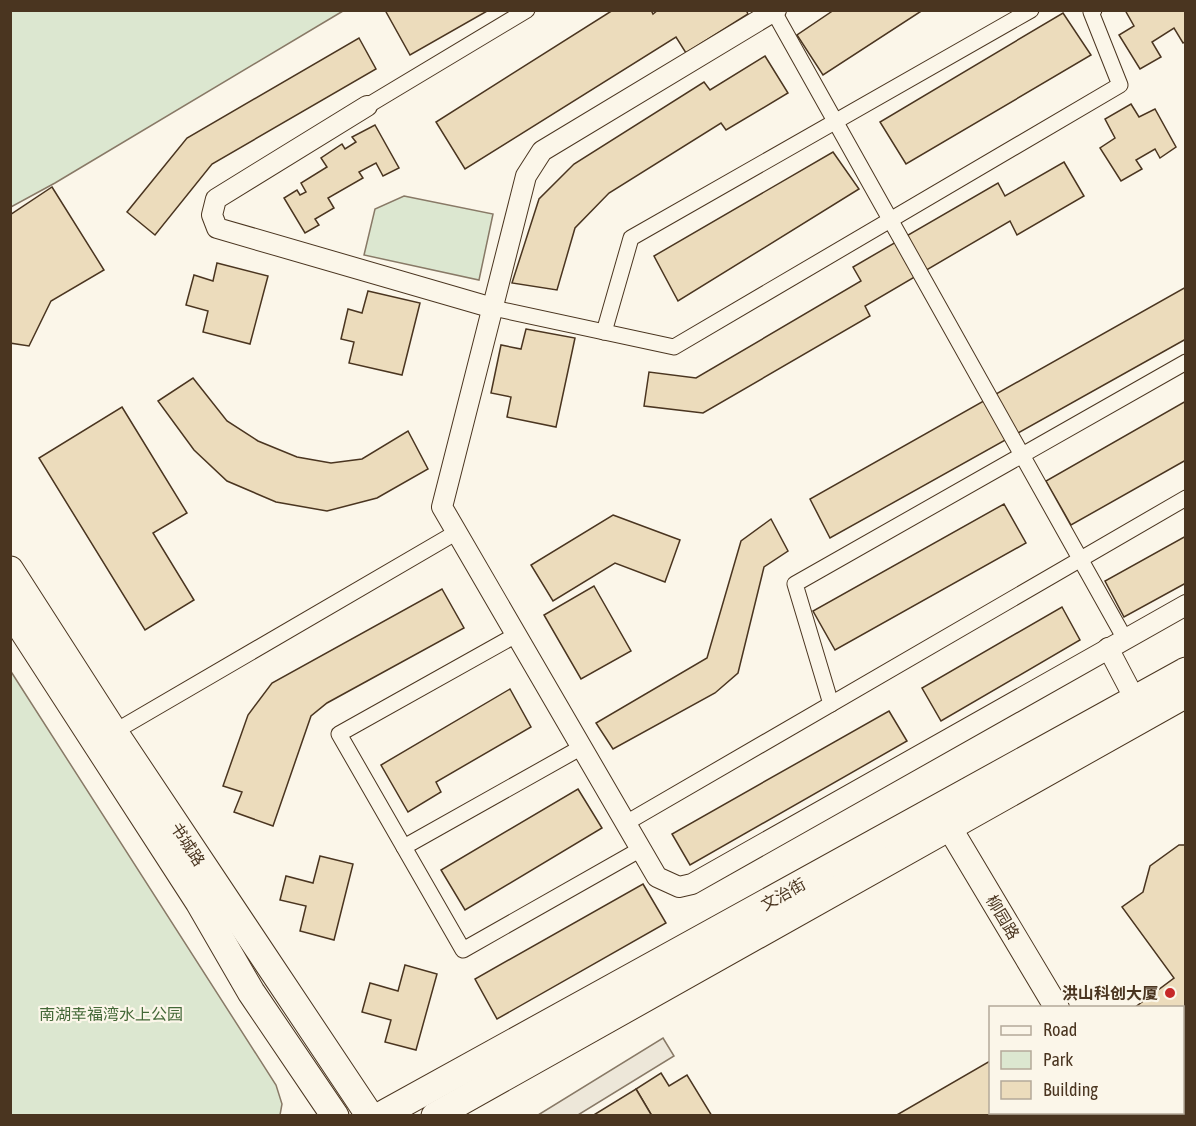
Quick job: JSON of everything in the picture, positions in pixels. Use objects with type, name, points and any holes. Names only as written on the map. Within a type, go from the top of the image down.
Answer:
[{"type":"main road","name":"书城路","points":[[10,570],[114,732],[369,1116]]},
{"type":"main road","name":"书城路","points":[[10,610],[199,902],[251,992],[335,1116]]},
{"type":"main road","name":"文治街","points":[[435,1116],[949,827],[1140,708],[1185,671]]},
{"type":"main road","name":"文治街","points":[[380,1116],[1140,708],[1183,700]]},
{"type":"street","points":[[527,10],[216,199],[212,215],[217,228],[493,308],[674,347],[1120,85],[1092,11]]},
{"type":"street","points":[[604,332],[631,238],[1031,10]]},
{"type":"street","points":[[1140,708],[1117,644],[1080,559],[775,11],[542,151],[526,176],[442,507],[657,877],[679,887],[692,884],[1117,644],[1185,605]]},
{"type":"street","points":[[831,704],[795,585],[1185,362]]},
{"type":"street","points":[[626,823],[1185,498]]},
{"type":"street","points":[[114,732],[457,532]]},
{"type":"street","points":[[516,635],[339,734],[463,950],[641,849]]},
{"type":"street","points":[[404,848],[582,747]]},
{"type":"street","name":"柳园路","points":[[949,827],[1056,1006]]},
{"type":"green space","points":[[11,10],[343,10],[343,11],[11,207]]},
{"type":"green space","points":[[404,196],[493,214],[479,280],[364,255],[375,209]]},
{"type":"green space","name":"南湖幸福湾水上公园","points":[[10,670],[276,1085],[282,1104],[280,1115],[11,1115]]},
{"type":"shaded area","points":[[663,1038],[674,1056],[578,1115],[538,1115]]},
{"type":"building","points":[[385,10],[489,10],[410,55]]},
{"type":"building","points":[[613,10],[651,10],[653,14],[658,10],[746,10],[748,14],[686,53],[676,37],[465,169],[436,122]]},
{"type":"building","points":[[834,10],[923,10],[823,75],[797,35]]},
{"type":"building","points":[[1125,10],[1186,10],[1186,41],[1183,43],[1174,28],[1152,42],[1161,57],[1140,69],[1119,35],[1134,26]]},
{"type":"building","points":[[1063,13],[1091,55],[906,164],[880,122]]},
{"type":"building","points":[[359,38],[376,69],[212,164],[155,235],[127,212],[187,138]]},
{"type":"building","points":[[765,56],[788,93],[726,130],[721,123],[609,193],[575,228],[557,290],[512,283],[539,199],[574,164],[704,82],[710,90]]},
{"type":"building","points":[[1131,104],[1139,117],[1155,109],[1176,147],[1160,158],[1155,149],[1136,160],[1142,169],[1121,181],[1100,148],[1115,138],[1105,119]]},
{"type":"building","points":[[375,125],[399,168],[383,176],[376,163],[359,172],[363,178],[328,198],[334,208],[315,219],[319,225],[305,233],[284,198],[297,190],[300,195],[306,192],[301,183],[327,167],[321,158],[342,144],[345,149],[356,142],[352,137]]},
{"type":"building","points":[[833,152],[859,189],[678,301],[654,256]]},
{"type":"building","points":[[1064,162],[1084,196],[1017,235],[1010,221],[865,306],[870,316],[703,413],[644,406],[649,372],[696,378],[861,281],[853,267],[998,183],[1005,196]]},
{"type":"building","points":[[52,187],[104,270],[51,301],[29,346],[10,343],[10,215]]},
{"type":"building","points":[[217,263],[268,276],[250,344],[203,332],[208,311],[186,305],[194,275],[213,281]]},
{"type":"building","points":[[1186,287],[1186,339],[830,538],[810,499]]},
{"type":"building","points":[[368,291],[420,303],[402,375],[349,363],[354,342],[341,339],[348,309],[362,313]]},
{"type":"building","points":[[526,329],[575,338],[556,427],[507,417],[511,397],[491,393],[501,345],[521,349]]},
{"type":"building","points":[[193,378],[227,421],[258,441],[297,457],[331,463],[362,459],[408,431],[428,469],[377,498],[327,511],[276,502],[227,481],[194,450],[158,401]]},
{"type":"building","points":[[1186,401],[1186,460],[1071,525],[1046,481]]},
{"type":"building","points":[[122,407],[187,513],[153,533],[194,600],[145,630],[39,458]]},
{"type":"building","points":[[1004,504],[1026,543],[835,650],[813,611]]},
{"type":"building","points":[[613,515],[680,540],[665,582],[615,563],[553,601],[531,565]]},
{"type":"building","points":[[771,519],[788,551],[764,567],[738,673],[715,693],[613,749],[596,723],[707,658],[741,541]]},
{"type":"building","points":[[1186,536],[1186,583],[1124,617],[1105,581]]},
{"type":"building","points":[[594,586],[631,651],[581,679],[544,615]]},
{"type":"building","points":[[442,589],[464,628],[327,703],[311,716],[273,826],[234,812],[242,792],[223,786],[248,715],[272,683]]},
{"type":"building","points":[[1062,607],[1080,640],[941,721],[922,688]]},
{"type":"building","points":[[510,689],[531,727],[436,782],[441,792],[408,812],[381,765]]},
{"type":"building","points":[[889,711],[907,741],[690,865],[672,834]]},
{"type":"building","points":[[578,789],[602,828],[465,910],[441,870]]},
{"type":"building","name":"洪山科创大厦","points":[[1179,845],[1186,845],[1186,1116],[1179,1114],[1184,1114],[1184,1006],[1137,1006],[1174,978],[1122,907],[1143,892],[1150,866]]},
{"type":"building","points":[[320,856],[353,864],[334,940],[300,931],[306,906],[280,900],[286,876],[313,883]]},
{"type":"building","points":[[643,884],[666,923],[497,1019],[475,979]]},
{"type":"building","points":[[405,965],[437,974],[416,1050],[385,1042],[391,1020],[362,1012],[370,983],[398,991]]},
{"type":"building","points":[[989,1062],[989,1114],[1036,1114],[1037,1116],[895,1116]]},
{"type":"building","points":[[661,1073],[669,1086],[687,1075],[712,1116],[652,1116],[636,1089]]},
{"type":"building","points":[[636,1089],[652,1116],[592,1116]]},
{"type":"place","name":"洪山科创大厦","points":[[1170,993]]}]
